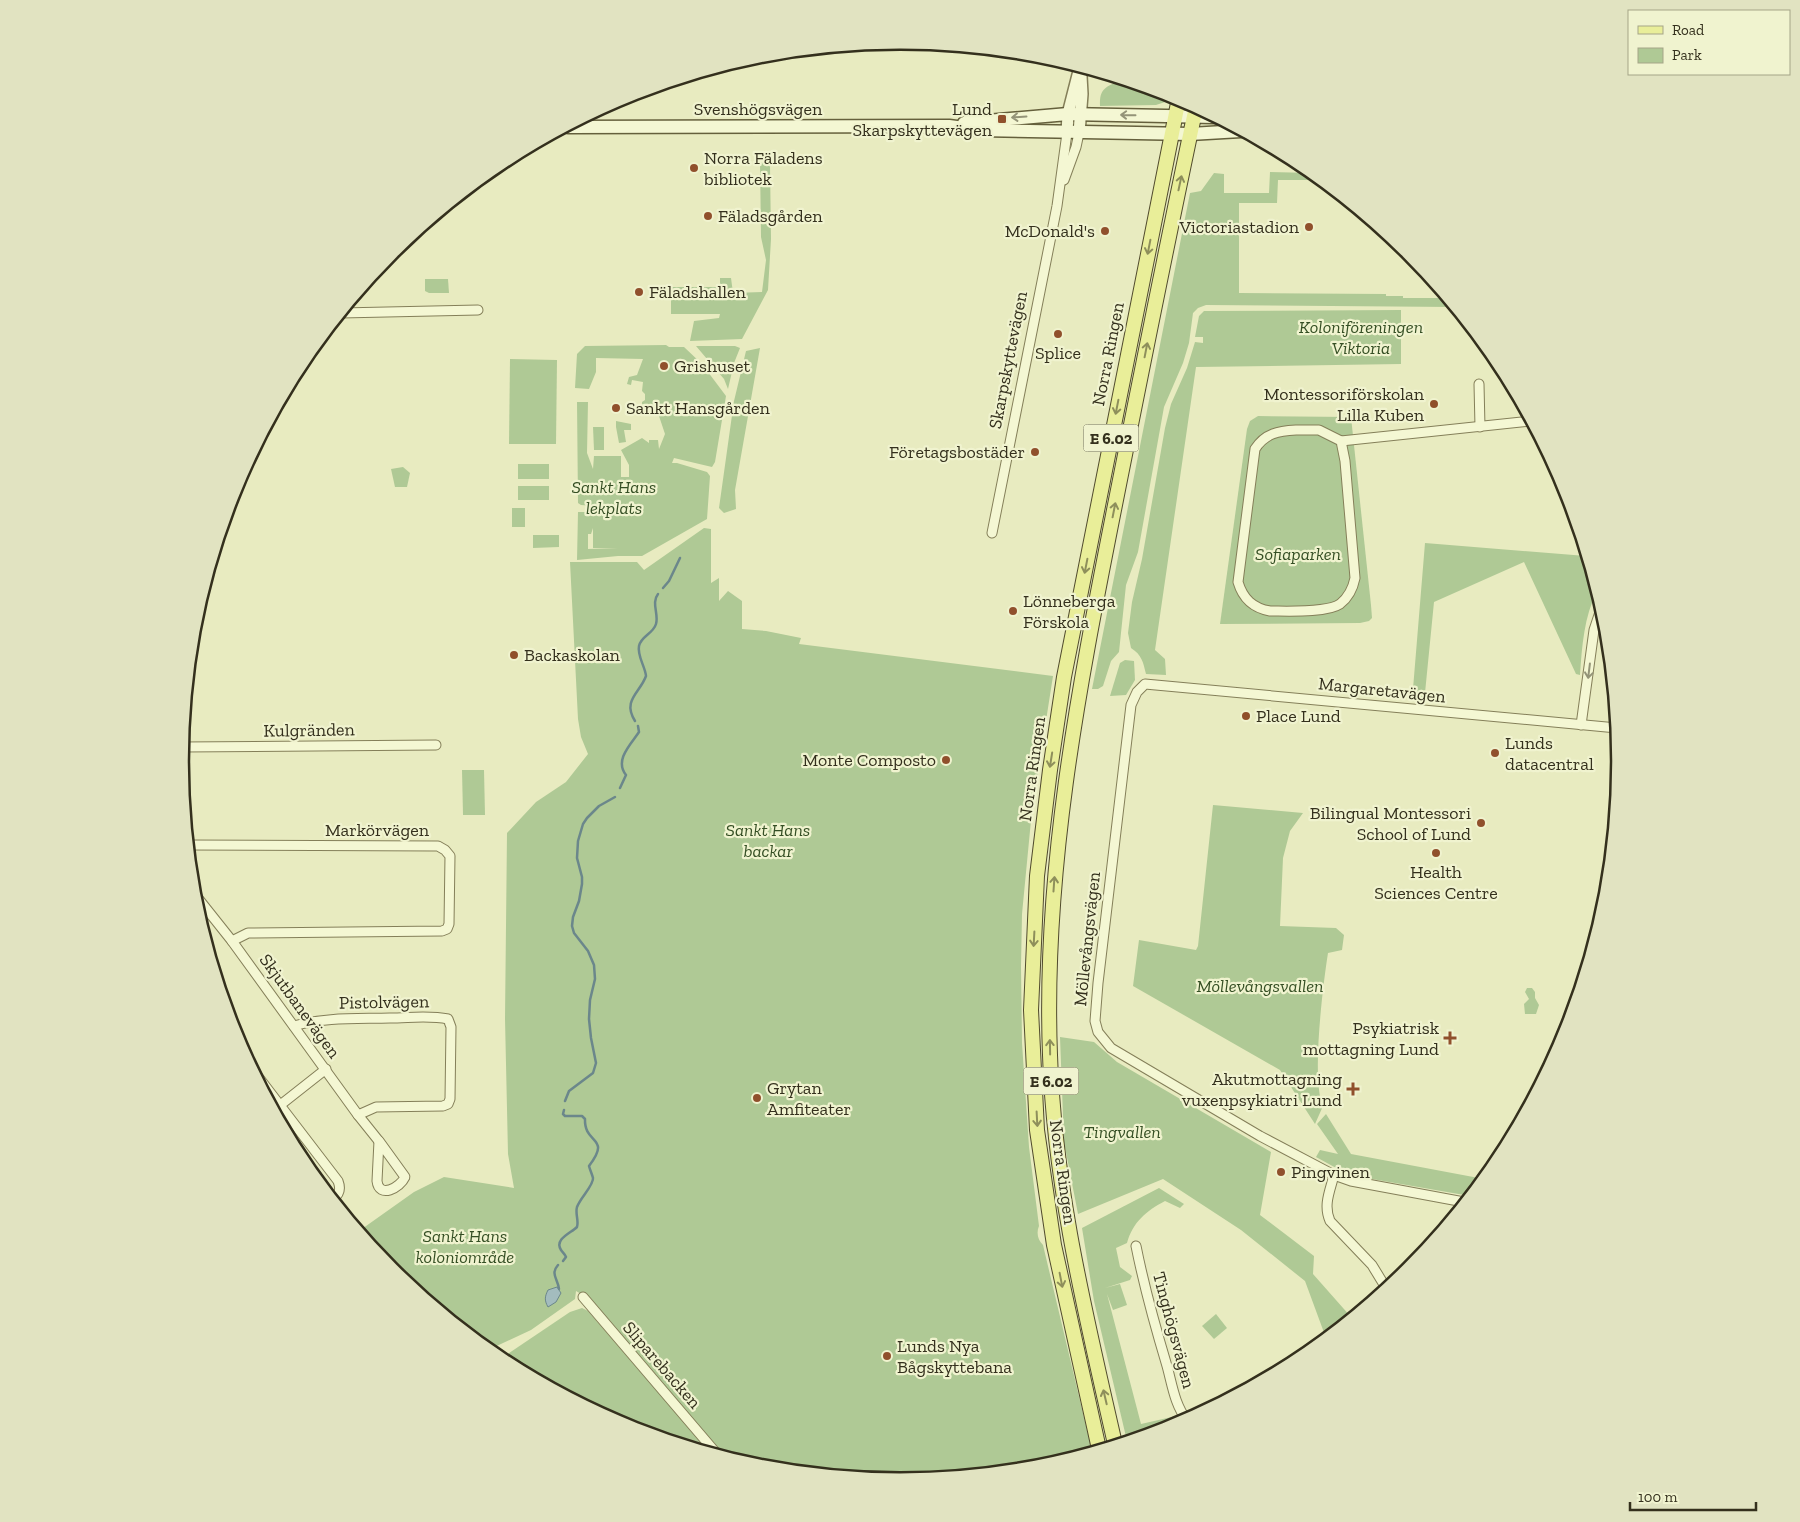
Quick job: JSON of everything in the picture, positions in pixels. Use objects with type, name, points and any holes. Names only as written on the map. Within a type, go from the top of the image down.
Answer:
[{"type":"main road","name":"Norra Ringen","points":[[1098,1444],[1054,1246],[1037,1130],[1031,1010],[1037,876],[1064,677],[1177,106]]},
{"type":"main road","name":"Svenshögsvägen","points":[[949,126],[1002,118],[1074,114],[1175,115],[1190,112]]},
{"type":"main road","name":"Norra Ringen","points":[[1114,1439],[1082,1298],[1064,1206],[1055,1130],[1050,1056],[1051,937],[1054,877],[1082,678],[1094,611],[1194,114]]},
{"type":"main road","name":"Svenshögsvägen","points":[[580,126],[949,126],[971,129],[1073,133],[1190,134],[1230,132]]},
{"type":"street","name":"Skarpskyttevägen","points":[[992,533],[1073,133],[1079,73]]},
{"type":"street","points":[[348,313],[478,310]]},
{"type":"street","points":[[1479,384],[1480,426]]},
{"type":"street","points":[[1341,441],[1345,461],[1355,564],[1355,578],[1352,590],[1340,604],[1329,608],[1303,611],[1262,610],[1244,597],[1238,582],[1255,449],[1260,441],[1279,431],[1319,430],[1341,441],[1524,422]]},
{"type":"street","points":[[1581,725],[1594,630],[1597,621]]},
{"type":"street","name":"Margaretavägen","points":[[1145,684],[1610,727]]},
{"type":"street","name":"Möllevångsvägen","points":[[1145,684],[1137,692],[1129,714],[1095,1008],[1096,1027],[1102,1037],[1110,1048],[1260,1136],[1334,1175],[1351,1181],[1458,1201]]},
{"type":"street","name":"Kulgränden","points":[[190,747],[436,745]]},
{"type":"street","name":"Markörvägen","points":[[194,845],[438,846],[450,856],[449,924],[447,929],[442,932],[248,933],[232,941]]},
{"type":"street","name":"Skjutbanevägen","points":[[204,906],[406,1177],[403,1182],[385,1192],[377,1186],[376,1181],[378,1140]]},
{"type":"street","name":"Pistolvägen","points":[[294,1026],[310,1021],[448,1019],[451,1027],[450,1099],[448,1104],[443,1106],[376,1107],[358,1115]]},
{"type":"street","points":[[279,1106],[326,1069]]},
{"type":"street","points":[[281,1111],[338,1181],[341,1188],[338,1196]]},
{"type":"street","points":[[1334,1175],[1326,1212],[1330,1221],[1372,1266],[1383,1283]]},
{"type":"street","name":"Tinghögsvägen","points":[[1136,1246],[1168,1369],[1182,1413]]},
{"type":"street","name":"Sliparebacken","points":[[583,1297],[710,1446]]},
{"type":"green space","points":[[1111,84],[1129,88],[1165,102],[1156,105],[1100,106],[1102,92]]},
{"type":"green space","points":[[760,162],[770,165],[771,239],[768,290],[742,339],[690,341],[694,321],[719,318],[720,314],[671,314],[671,287],[720,287],[720,278],[731,278],[733,293],[762,292],[766,260],[761,237]]},
{"type":"green space","points":[[1270,172],[1299,173],[1309,180],[1278,180],[1277,203],[1239,203],[1239,293],[1386,294],[1386,296],[1403,296],[1403,298],[1440,298],[1447,307],[1206,305],[1198,308],[1193,313],[1189,343],[1183,363],[1164,407],[1138,552],[1126,585],[1119,652],[1111,661],[1103,686],[1098,689],[1092,689],[1190,193],[1201,191],[1214,173],[1224,174],[1224,193],[1269,193]]},
{"type":"green space","points":[[425,279],[448,279],[449,293],[429,293],[425,291]]},
{"type":"green space","name":"Koloniföreningen Viktoria","points":[[1401,310],[1401,364],[1196,367],[1155,650],[1165,659],[1166,675],[1146,674],[1140,656],[1131,648],[1128,633],[1132,602],[1142,559],[1171,404],[1187,368],[1195,342],[1203,343],[1203,337],[1195,337],[1199,316],[1204,311]]},
{"type":"green space","name":"Sankt Hans lekplats","points":[[666,345],[669,347],[684,347],[702,364],[726,396],[715,462],[712,467],[674,458],[672,463],[707,472],[710,476],[707,519],[642,556],[577,560],[578,512],[593,512],[594,506],[578,503],[577,402],[588,402],[587,453],[593,469],[594,456],[621,456],[621,477],[629,477],[629,465],[621,450],[642,438],[649,443],[649,440],[658,440],[659,449],[665,434],[658,413],[642,413],[642,402],[645,400],[645,394],[642,391],[643,382],[632,380],[631,385],[627,384],[629,377],[637,375],[643,359],[596,358],[596,372],[589,389],[575,388],[577,354],[585,346]],"holes":[[[593,528],[593,548],[618,548],[588,549],[588,534],[591,534]]]},
{"type":"green space","points":[[696,346],[735,346],[740,348],[734,363],[728,389],[724,379]]},
{"type":"green space","points":[[760,348],[735,490],[736,509],[724,513],[719,508],[734,401],[746,351]]},
{"type":"green space","points":[[510,359],[557,360],[556,444],[509,444]]},
{"type":"green space","name":"Sofiaparken","points":[[1258,416],[1351,417],[1371,605],[1372,618],[1369,621],[1360,623],[1220,624],[1247,429],[1250,421]]},
{"type":"green space","points":[[616,421],[631,424],[631,430],[624,430],[626,442],[619,443]]},
{"type":"green space","points":[[593,427],[604,427],[604,450],[594,450]]},
{"type":"green space","points":[[518,464],[549,464],[549,479],[518,479]]},
{"type":"green space","points":[[403,467],[410,473],[407,487],[395,487],[391,469]]},
{"type":"green space","points":[[518,486],[549,486],[549,500],[518,500]]},
{"type":"green space","points":[[512,508],[525,508],[525,527],[512,527]]},
{"type":"green space","name":"Sankt Hans backar","points":[[704,528],[711,529],[711,583],[719,578],[719,601],[728,591],[742,601],[742,629],[766,631],[801,638],[799,644],[1053,676],[1032,810],[1022,914],[1022,1043],[1029,1147],[1039,1226],[1038,1234],[1043,1245],[1091,1446],[993,1466],[900,1472],[807,1466],[718,1448],[630,1345],[586,1297],[576,1291],[575,1299],[531,1330],[497,1346],[431,1296],[397,1264],[363,1228],[414,1192],[444,1177],[514,1188],[508,1154],[505,1019],[507,833],[536,802],[566,782],[588,754],[581,737],[578,719],[570,562],[637,562],[644,570]]},
{"type":"green space","points":[[533,535],[559,535],[559,547],[533,548]]},
{"type":"green space","points":[[1425,543],[1580,556],[1593,602],[1586,621],[1580,675],[1576,674],[1524,562],[1434,602],[1424,703],[1412,701]]},
{"type":"green space","points":[[1125,660],[1134,661],[1135,680],[1126,695],[1110,696],[1120,663]]},
{"type":"green space","points":[[462,770],[484,770],[485,815],[463,815]]},
{"type":"green space","name":"Möllevångsvallen","points":[[1213,805],[1303,813],[1290,831],[1283,858],[1280,926],[1336,928],[1344,935],[1342,950],[1328,953],[1323,986],[1318,1055],[1318,1076],[1323,1106],[1315,1124],[1280,1070],[1133,986],[1139,940],[1196,950],[1198,946]]},
{"type":"green space","points":[[1527,988],[1532,988],[1535,992],[1535,998],[1539,1005],[1536,1014],[1525,1014],[1524,1004],[1529,999],[1525,992]]},
{"type":"green space","name":"Tingvallen","points":[[1060,1037],[1094,1042],[1117,1062],[1271,1152],[1260,1215],[1314,1256],[1313,1274],[1348,1313],[1324,1332],[1305,1281],[1241,1230],[1163,1179],[1078,1214],[1064,1142]]},
{"type":"green space","points":[[1326,1114],[1351,1154],[1476,1177],[1463,1195],[1349,1175],[1316,1157],[1320,1150],[1338,1154],[1317,1124]]},
{"type":"green space","points":[[1159,1188],[1184,1204],[1180,1208],[1165,1201],[1141,1218],[1133,1229],[1127,1243],[1116,1248],[1120,1267],[1132,1276],[1130,1280],[1105,1288],[1120,1284],[1127,1305],[1113,1310],[1107,1294],[1141,1424],[1176,1416],[1126,1435],[1094,1301],[1082,1228]]},
{"type":"green space","points":[[582,1308],[588,1311],[703,1444],[628,1418],[586,1399],[544,1377],[508,1354],[570,1312]]},
{"type":"green space","points":[[1216,1314],[1227,1328],[1214,1339],[1202,1326]]},
{"type":"water","points":[[557,1287],[561,1293],[556,1302],[548,1307],[545,1300],[547,1292]]},
{"type":"waterway","points":[[663,588],[669,581],[680,558]]},
{"type":"waterway","points":[[635,721],[631,714],[631,702],[646,676],[639,654],[639,646],[656,624],[655,601],[658,594]]},
{"type":"waterway","points":[[620,788],[626,775],[622,764],[623,758],[628,747],[639,732],[638,726]]},
{"type":"waterway","points":[[565,1101],[569,1091],[593,1073],[596,1063],[589,1019],[590,1000],[595,979],[594,965],[588,951],[574,933],[572,926],[582,884],[577,858],[578,841],[583,824],[587,818],[599,806],[615,797]]},
{"type":"waterway","points":[[563,1261],[566,1257],[559,1246],[561,1239],[577,1227],[577,1207],[593,1181],[589,1166],[598,1150],[598,1145],[588,1133],[585,1119],[582,1116],[565,1116],[563,1114],[564,1110]]},
{"type":"waterway","points":[[558,1265],[555,1274],[559,1289]]},
{"type":"place","name":"Lund Skarpskyttevägen","points":[[1002,119]]},
{"type":"place","name":"Norra Fäladens bibliotek","points":[[694,168]]},
{"type":"place","name":"Fäladsgården","points":[[708,216]]},
{"type":"place","name":"Victoriastadion","points":[[1309,227]]},
{"type":"place","name":"McDonald's","points":[[1105,231]]},
{"type":"place","name":"Fäladshallen","points":[[639,292]]},
{"type":"place","name":"Splice","points":[[1058,334]]},
{"type":"place","name":"Grishuset","points":[[664,366]]},
{"type":"place","name":"Montessoriförskolan Lilla Kuben","points":[[1434,404]]},
{"type":"place","name":"Sankt Hansgården","points":[[616,408]]},
{"type":"place","name":"Företagsbostäder","points":[[1035,452]]},
{"type":"place","name":"Lönneberga Förskola","points":[[1013,611]]},
{"type":"place","name":"Backaskolan","points":[[514,655]]},
{"type":"place","name":"Place Lund","points":[[1246,716]]},
{"type":"place","name":"Lunds datacentral","points":[[1495,753]]},
{"type":"place","name":"Monte Composto","points":[[946,760]]},
{"type":"place","name":"Bilingual Montessori School of Lund","points":[[1481,823]]},
{"type":"place","name":"Health Sciences Centre","points":[[1436,853]]},
{"type":"place","name":"Psykiatrisk mottagning Lund","points":[[1450,1038]]},
{"type":"place","name":"Akutmottagning vuxenpsykiatri Lund","points":[[1353,1089]]},
{"type":"place","name":"Grytan Amfiteater","points":[[757,1098]]},
{"type":"place","name":"Pingvinen","points":[[1281,1172]]},
{"type":"place","name":"Lunds Nya Bågskyttebana","points":[[887,1356]]},
{"type":"park label","name":"Sankt Hans koloniområde","points":[[465,1246]]}]
